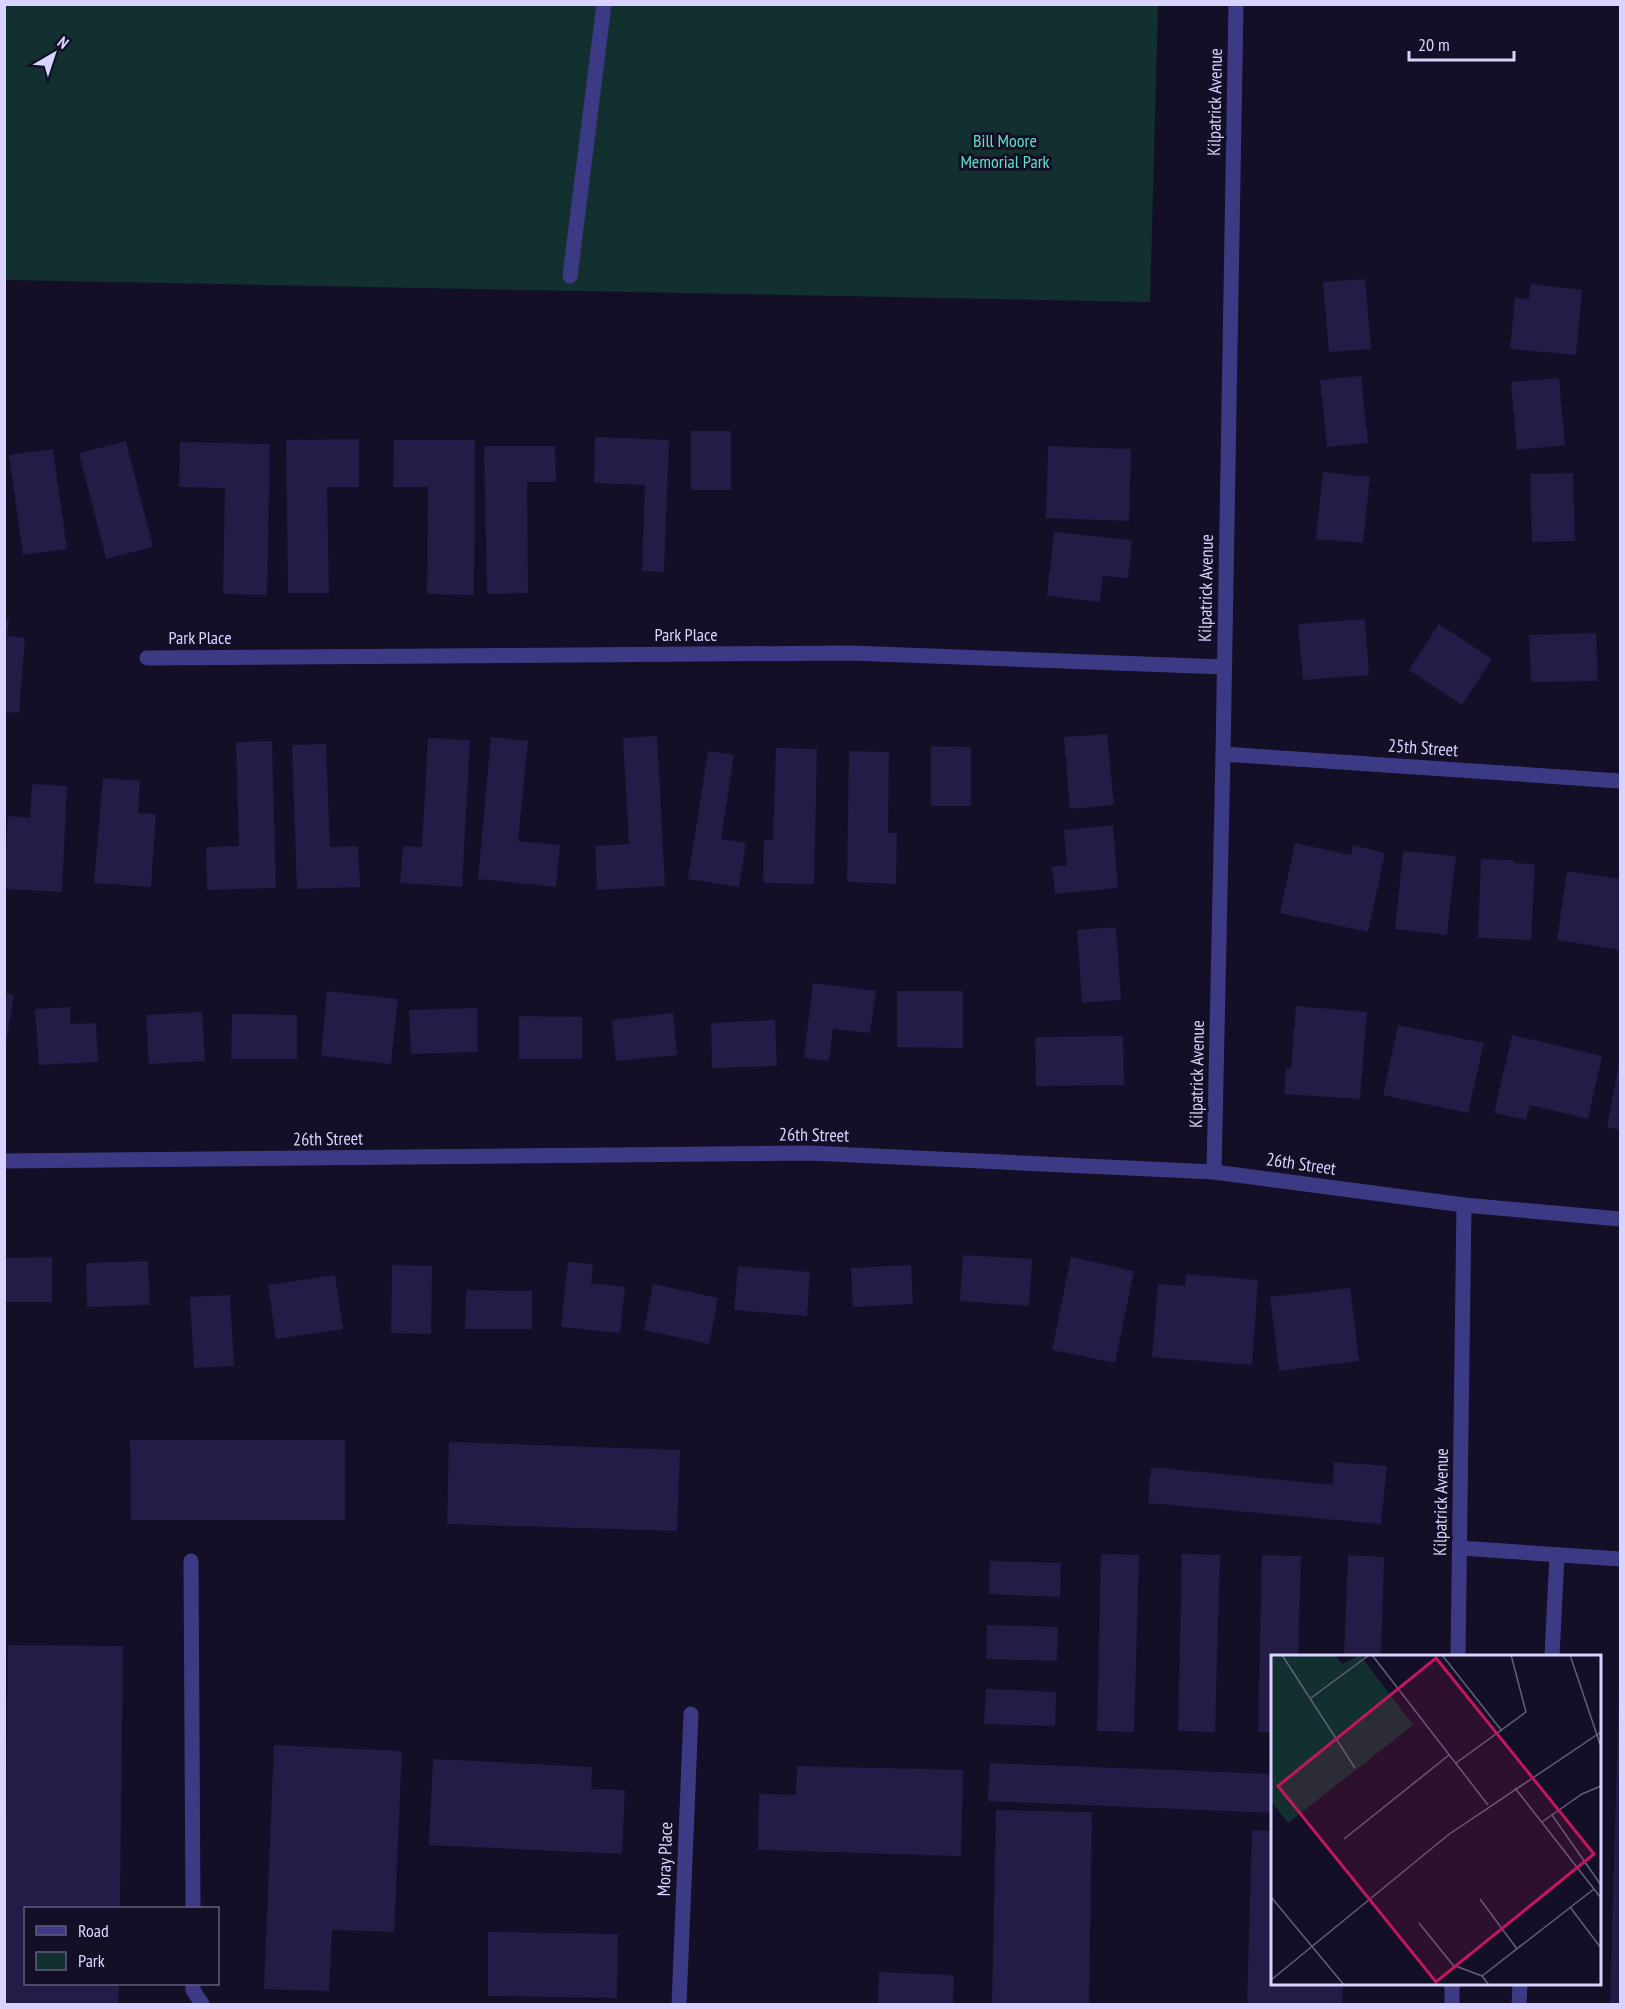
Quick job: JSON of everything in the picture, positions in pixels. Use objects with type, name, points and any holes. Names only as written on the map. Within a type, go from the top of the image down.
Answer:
[{"type":"street","points":[[570,276],[604,4]]},
{"type":"street","name":"Kilpatrick Avenue","points":[[1214,1172],[1236,4]]},
{"type":"street","name":"Park Place","points":[[147,658],[851,653],[1224,667]]},
{"type":"street","name":"25th Street","points":[[1223,754],[1620,782]]},
{"type":"street","name":"26th Street","points":[[4,1161],[811,1153],[1214,1172],[1464,1205],[1620,1219]]},
{"type":"street","name":"Kilpatrick Avenue","points":[[1458,1655],[1464,1205]]},
{"type":"street","points":[[1460,1548],[1620,1559]]},
{"type":"street","points":[[1552,1655],[1557,1555]]},
{"type":"street","points":[[191,1561],[192,1907]]},
{"type":"street","name":"Moray Place","points":[[679,2004],[691,1714]]},
{"type":"street","points":[[193,1985],[193,1990],[202,2004]]},
{"type":"street","points":[[1452,1985],[1452,2004]]},
{"type":"street","points":[[1520,1985],[1520,2004]]},
{"type":"green space","name":"Bill Moore Memorial Park","points":[[5,5],[1158,5],[1150,302],[5,280]]},
{"type":"building","points":[[1365,279],[1371,349],[1329,352],[1323,282]]},
{"type":"building","points":[[1531,284],[1582,290],[1576,355],[1510,349],[1515,298],[1529,299]]},
{"type":"building","points":[[1361,376],[1368,443],[1327,447],[1320,380]]},
{"type":"building","points":[[1559,378],[1565,445],[1517,450],[1511,382]]},
{"type":"building","points":[[691,431],[731,431],[731,490],[691,490]]},
{"type":"building","points":[[595,437],[669,440],[664,572],[642,571],[645,485],[594,483]]},
{"type":"building","points":[[359,439],[359,487],[327,487],[329,593],[288,593],[286,440]]},
{"type":"building","points":[[394,440],[475,440],[474,595],[427,594],[428,487],[393,487]]},
{"type":"building","points":[[126,441],[153,547],[106,559],[79,453]]},
{"type":"building","points":[[180,442],[270,444],[267,595],[223,594],[225,488],[179,487]]},
{"type":"building","points":[[484,446],[555,446],[556,482],[527,482],[528,593],[487,594]]},
{"type":"building","points":[[1048,446],[1131,449],[1129,521],[1046,518]]},
{"type":"building","points":[[53,449],[67,549],[23,555],[9,455]]},
{"type":"building","points":[[1323,472],[1370,477],[1363,543],[1316,539]]},
{"type":"building","points":[[1573,473],[1575,541],[1532,542],[1530,474]]},
{"type":"building","points":[[1054,532],[1132,540],[1128,578],[1103,576],[1100,602],[1047,596]]},
{"type":"building","points":[[4,619],[9,619],[7,636],[25,638],[19,713],[4,712]]},
{"type":"building","points":[[1365,619],[1369,675],[1303,680],[1298,624]]},
{"type":"building","points":[[1439,624],[1492,659],[1462,705],[1409,670]]},
{"type":"building","points":[[1596,633],[1598,681],[1531,682],[1529,635]]},
{"type":"building","points":[[1107,734],[1114,805],[1070,809],[1064,737]]},
{"type":"building","points":[[657,736],[665,886],[597,890],[595,846],[629,844],[623,738]]},
{"type":"building","points":[[491,737],[528,741],[518,841],[560,845],[556,887],[478,879]]},
{"type":"building","points":[[428,738],[470,740],[462,887],[400,883],[403,846],[422,847]]},
{"type":"building","points":[[272,741],[276,888],[207,890],[206,847],[239,846],[236,742]]},
{"type":"building","points":[[326,744],[330,847],[358,846],[360,887],[297,889],[292,745]]},
{"type":"building","points":[[931,746],[971,747],[971,806],[931,806]]},
{"type":"building","points":[[776,748],[817,749],[814,884],[763,883],[764,840],[773,840]]},
{"type":"building","points":[[708,751],[734,755],[721,839],[746,843],[739,887],[688,879]]},
{"type":"building","points":[[849,751],[889,752],[888,833],[897,833],[896,884],[847,882]]},
{"type":"building","points":[[103,778],[140,781],[138,813],[156,814],[151,887],[94,883]]},
{"type":"building","points":[[32,784],[67,786],[62,892],[4,889],[8,816],[30,818]]},
{"type":"building","points":[[1113,825],[1118,888],[1055,894],[1052,867],[1067,865],[1064,830]]},
{"type":"building","points":[[1295,843],[1351,855],[1353,845],[1385,853],[1368,932],[1280,913]]},
{"type":"building","points":[[1403,851],[1456,856],[1447,935],[1395,929]]},
{"type":"building","points":[[1481,859],[1514,860],[1514,863],[1535,864],[1531,940],[1478,938]]},
{"type":"building","points":[[1567,871],[1620,879],[1620,950],[1557,940]]},
{"type":"building","points":[[1116,927],[1121,1000],[1082,1003],[1077,930]]},
{"type":"building","points":[[813,983],[876,991],[870,1033],[833,1029],[829,1061],[804,1058]]},
{"type":"building","points":[[327,991],[398,999],[391,1064],[321,1056]]},
{"type":"building","points":[[897,991],[963,991],[963,1048],[897,1047]]},
{"type":"building","points":[[4,993],[14,995],[6,1043],[4,1043]]},
{"type":"building","points":[[1296,1006],[1367,1012],[1360,1099],[1284,1094],[1286,1068],[1291,1069]]},
{"type":"building","points":[[70,1007],[70,1024],[96,1023],[98,1062],[39,1065],[35,1009]]},
{"type":"building","points":[[477,1008],[478,1052],[411,1054],[409,1010]]},
{"type":"building","points":[[202,1012],[205,1061],[149,1064],[146,1015]]},
{"type":"building","points":[[673,1013],[677,1055],[616,1061],[612,1020]]},
{"type":"building","points":[[232,1014],[297,1015],[297,1059],[231,1059]]},
{"type":"building","points":[[519,1016],[582,1017],[582,1059],[519,1059]]},
{"type":"building","points":[[775,1020],[777,1066],[712,1068],[711,1023]]},
{"type":"building","points":[[1398,1025],[1484,1043],[1468,1113],[1383,1095]]},
{"type":"building","points":[[1512,1035],[1602,1056],[1588,1119],[1530,1105],[1526,1120],[1494,1113]]},
{"type":"building","points":[[1123,1036],[1124,1085],[1036,1086],[1035,1037]]},
{"type":"building","points":[[1620,1064],[1620,1130],[1607,1127]]},
{"type":"building","points":[[963,1255],[1032,1259],[1029,1306],[960,1301]]},
{"type":"building","points":[[52,1257],[52,1302],[4,1302],[4,1258]]},
{"type":"building","points":[[1071,1257],[1134,1271],[1115,1363],[1052,1350]]},
{"type":"building","points":[[148,1261],[150,1305],[87,1307],[86,1263]]},
{"type":"building","points":[[568,1262],[593,1264],[591,1283],[625,1287],[620,1333],[561,1327]]},
{"type":"building","points":[[392,1265],[432,1266],[431,1334],[391,1333]]},
{"type":"building","points":[[911,1265],[913,1304],[853,1307],[851,1268]]},
{"type":"building","points":[[738,1266],[810,1272],[807,1316],[734,1310]]},
{"type":"building","points":[[1186,1274],[1258,1280],[1252,1365],[1152,1357],[1158,1284],[1185,1286]]},
{"type":"building","points":[[335,1275],[343,1329],[276,1339],[268,1285]]},
{"type":"building","points":[[653,1284],[718,1298],[709,1344],[644,1330]]},
{"type":"building","points":[[1350,1288],[1359,1361],[1279,1371],[1270,1297]]},
{"type":"building","points":[[466,1290],[532,1291],[532,1329],[465,1329]]},
{"type":"building","points":[[230,1295],[234,1366],[194,1368],[190,1297]]},
{"type":"building","points":[[130,1440],[345,1440],[345,1520],[131,1520]]},
{"type":"building","points":[[449,1442],[680,1450],[677,1531],[447,1524]]},
{"type":"building","points":[[1334,1462],[1387,1466],[1381,1524],[1148,1503],[1151,1467],[1333,1485]]},
{"type":"building","points":[[1101,1554],[1139,1555],[1134,1732],[1097,1731]]},
{"type":"building","points":[[1182,1554],[1220,1555],[1215,1732],[1178,1731]]},
{"type":"building","points":[[1262,1555],[1301,1556],[1298,1655],[1271,1655],[1271,1732],[1258,1732]]},
{"type":"building","points":[[1348,1555],[1384,1557],[1381,1655],[1344,1655]]},
{"type":"building","points":[[990,1561],[1061,1563],[1060,1597],[989,1594]]},
{"type":"building","points":[[987,1625],[1058,1627],[1057,1661],[986,1659]]},
{"type":"building","points":[[8,1645],[123,1646],[120,1907],[24,1907],[24,1985],[119,1985],[118,2004],[4,2004]]},
{"type":"building","points":[[1619,1686],[1620,2004],[1610,2004]]},
{"type":"building","points":[[986,1689],[1056,1692],[1055,1726],[984,1724]]},
{"type":"building","points":[[274,1745],[402,1751],[394,1932],[332,1930],[329,1991],[264,1989]]},
{"type":"building","points":[[433,1759],[592,1767],[591,1789],[625,1790],[622,1854],[429,1845]]},
{"type":"building","points":[[990,1763],[1271,1774],[1271,1813],[988,1801]]},
{"type":"building","points":[[797,1766],[963,1770],[961,1856],[758,1850],[759,1794],[796,1795]]},
{"type":"building","points":[[996,1810],[1092,1812],[1089,2004],[992,2004]]},
{"type":"building","points":[[1252,1830],[1271,1831],[1271,1985],[1343,1985],[1342,2004],[1247,2004]]},
{"type":"building","points":[[488,1932],[618,1934],[617,1998],[488,1996]]},
{"type":"building","points":[[879,1972],[954,1975],[953,2004],[878,2004]]}]
